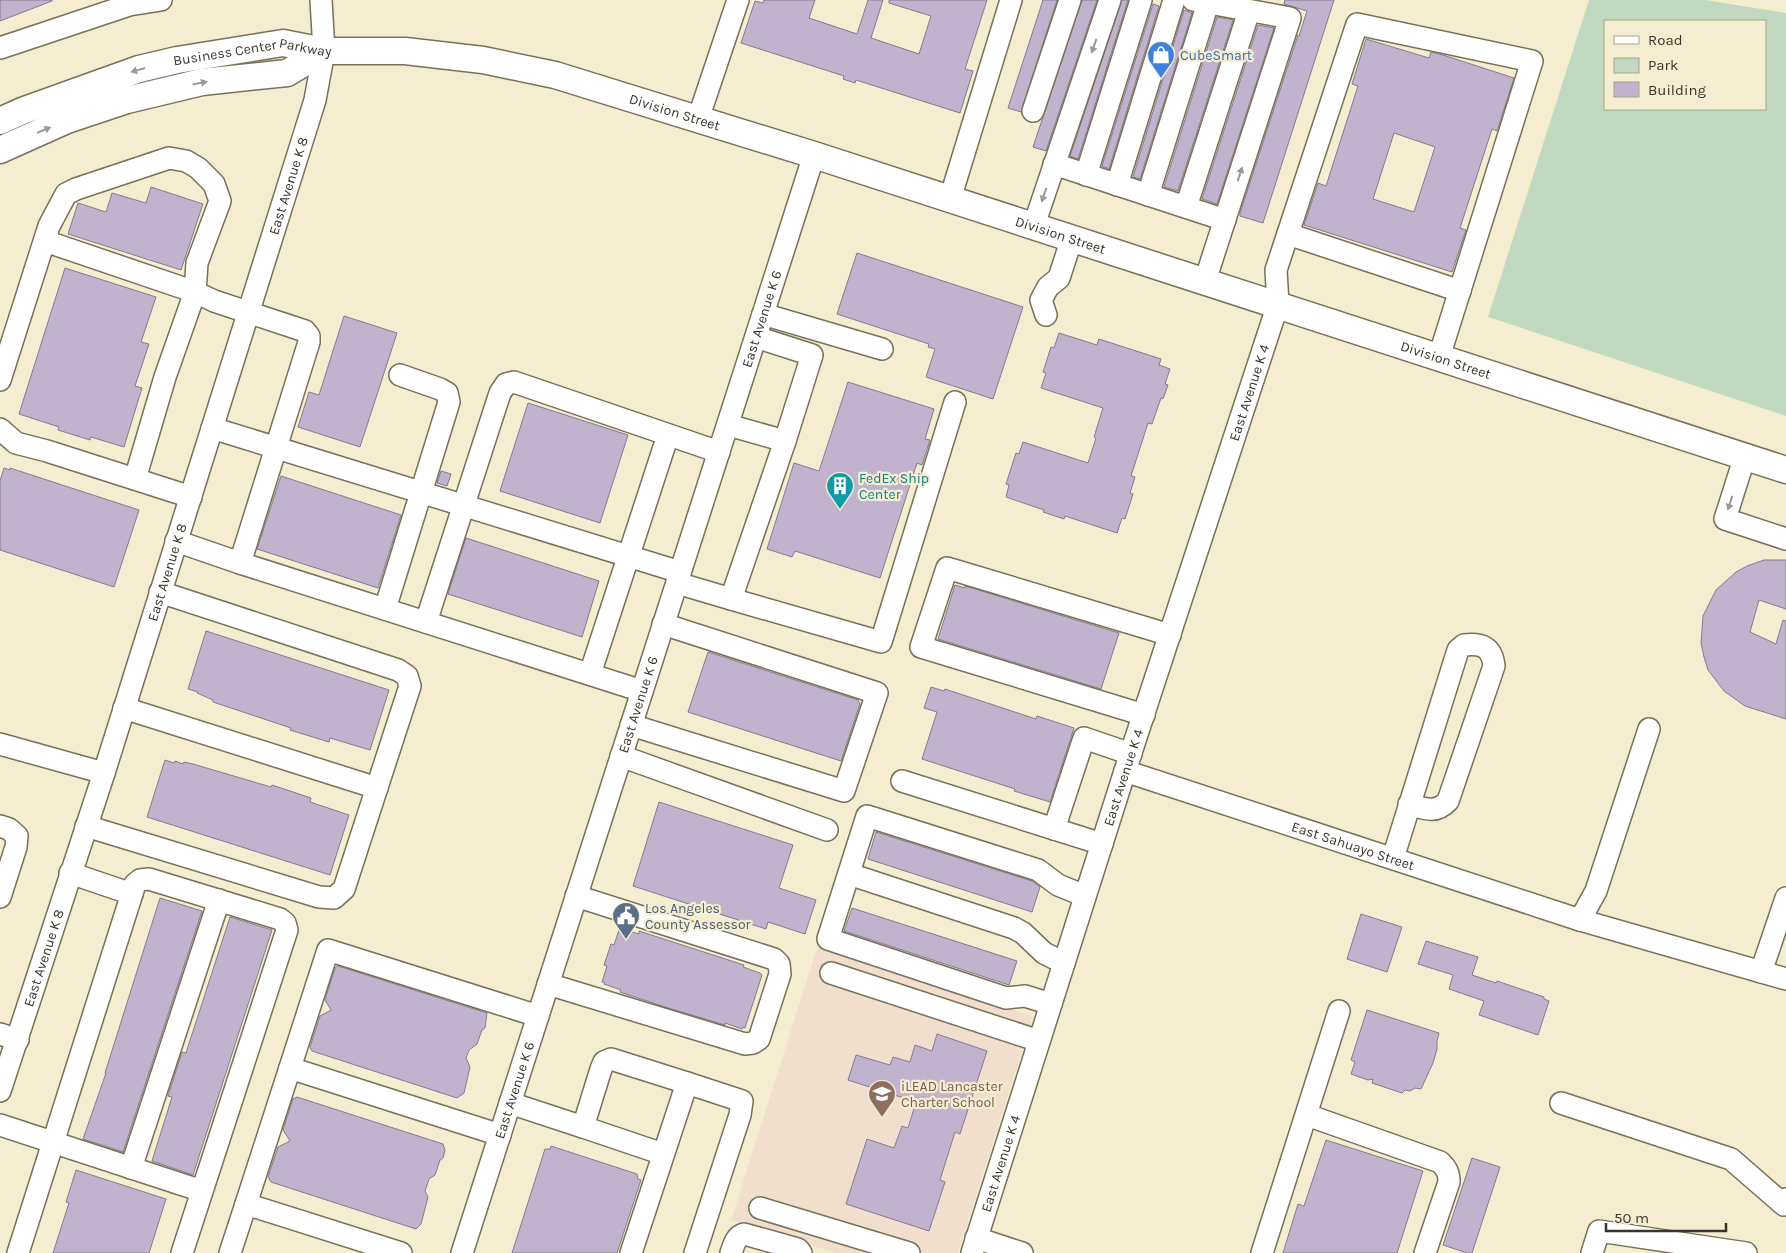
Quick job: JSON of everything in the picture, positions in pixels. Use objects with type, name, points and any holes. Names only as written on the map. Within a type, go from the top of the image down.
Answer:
[{"type":"main road","name":"Business Center Parkway","points":[[0,121],[22,110],[104,81],[139,69],[177,60],[283,43],[324,51]]},
{"type":"main road","name":"Division Street","points":[[324,51],[405,51],[483,60],[555,75],[814,155],[1786,470]]},
{"type":"main road","name":"Business Center Parkway","points":[[0,150],[68,120],[127,100],[202,82],[287,72],[324,51]]},
{"type":"street","points":[[0,48],[129,5],[160,0]]},
{"type":"street","name":"East Avenue K 8","points":[[0,1091],[9,1037],[70,873],[104,773],[315,100],[324,51],[321,0]]},
{"type":"street","points":[[698,119],[738,0]]},
{"type":"street","points":[[950,199],[1011,0]]},
{"type":"street","points":[[1033,111],[1070,0]]},
{"type":"street","points":[[1034,226],[1110,0]]},
{"type":"street","points":[[1086,175],[1141,0]]},
{"type":"street","points":[[1117,185],[1174,0]]},
{"type":"street","points":[[1148,195],[1201,1],[1290,18],[1205,281]]},
{"type":"street","points":[[1186,208],[1249,10]]},
{"type":"street","points":[[1278,304],[1276,270],[1356,24],[1532,61],[1439,357]]},
{"type":"street","name":"East Avenue K 6","points":[[462,1253],[814,155]]},
{"type":"street","points":[[0,380],[49,226],[66,194],[169,158],[186,161],[198,168],[214,184],[220,201],[197,263],[195,292],[165,377],[135,479]]},
{"type":"street","points":[[1054,164],[1225,220]]},
{"type":"street","points":[[1288,234],[1460,291]]},
{"type":"street","points":[[1046,315],[1041,300],[1048,288],[1059,278],[1072,238]]},
{"type":"street","points":[[45,241],[305,331],[309,336],[309,342],[240,563]]},
{"type":"street","name":"East Avenue K 4","points":[[974,1246],[1128,762],[1278,304]]},
{"type":"street","points":[[763,314],[882,349]]},
{"type":"street","points":[[731,599],[812,355],[756,337]]},
{"type":"street","points":[[385,609],[449,402],[447,393],[440,389],[400,375]]},
{"type":"street","points":[[426,622],[500,393],[506,384],[514,382],[719,452]]},
{"type":"street","points":[[212,428],[627,556],[731,599],[881,642],[955,402]]},
{"type":"street","points":[[728,425],[785,441]]},
{"type":"street","points":[[0,429],[16,443],[47,450],[191,497]]},
{"type":"street","points":[[590,674],[668,435]]},
{"type":"street","points":[[1745,456],[1725,519],[1786,539]]},
{"type":"street","points":[[176,542],[642,691]]},
{"type":"street","points":[[1144,716],[922,648],[947,568],[1170,636]]},
{"type":"street","points":[[86,826],[319,897],[334,898],[344,889],[410,686],[407,676],[398,670],[160,592]]},
{"type":"street","points":[[631,725],[844,791],[877,692],[664,624]]},
{"type":"street","points":[[1393,858],[1409,804],[1458,650],[1464,644],[1485,647],[1493,657],[1494,666],[1448,801],[1442,808],[1435,810],[1409,804]]},
{"type":"street","points":[[124,708],[377,788]]},
{"type":"street","points":[[1580,920],[1596,891],[1649,729]]},
{"type":"street","name":"East Sahuayo Street","points":[[1054,829],[1084,738],[1128,762],[1393,858],[1580,920],[1786,979]]},
{"type":"street","points":[[0,744],[104,773]]},
{"type":"street","points":[[621,756],[828,830]]},
{"type":"street","points":[[902,781],[1102,844]]},
{"type":"street","points":[[1051,1004],[1025,996],[1006,998],[828,939],[867,816],[1038,870],[1058,884],[1085,896]]},
{"type":"street","points":[[0,826],[17,836],[16,847],[0,898]]},
{"type":"street","points":[[70,873],[132,894]]},
{"type":"street","points":[[849,874],[1014,928],[1044,953],[1064,963]]},
{"type":"street","points":[[18,1253],[135,884],[140,880],[148,879],[280,919],[285,923],[287,930],[182,1253]]},
{"type":"street","points":[[548,984],[745,1044],[753,1043],[759,1039],[780,974],[779,964],[774,959],[576,896]]},
{"type":"street","points":[[1761,972],[1782,923],[1786,898]]},
{"type":"street","points":[[131,1168],[220,900]]},
{"type":"street","points":[[230,1253],[328,950],[538,1016]]},
{"type":"street","points":[[831,973],[1039,1041]]},
{"type":"street","points":[[1262,1253],[1339,1011]]},
{"type":"street","points":[[582,1127],[604,1062],[611,1059],[742,1101],[740,1115],[695,1253]]},
{"type":"street","points":[[290,1068],[500,1135]]},
{"type":"street","points":[[631,1253],[687,1083]]},
{"type":"street","points":[[510,1103],[663,1154]]},
{"type":"street","points":[[1561,1103],[1731,1159],[1785,1203]]},
{"type":"street","points":[[1306,1115],[1440,1162],[1447,1168],[1449,1182],[1425,1253]]},
{"type":"street","points":[[0,1125],[202,1191]]},
{"type":"street","points":[[246,1204],[402,1253]]},
{"type":"street","points":[[760,1208],[909,1253]]},
{"type":"street","points":[[1592,1253],[1599,1231],[1746,1253]]},
{"type":"street","points":[[731,1253],[734,1242],[739,1236],[744,1234],[798,1249],[801,1253]]},
{"type":"street","points":[[974,1246],[1022,1253]]},
{"type":"shaded area","name":"iLEAD Lancaster Charter School","points":[[817,948],[1033,1016],[958,1253],[836,1253],[731,1220]]},
{"type":"green space","points":[[1589,0],[1705,0],[1786,13],[1786,416],[1488,317]]},
{"type":"building","points":[[0,0],[52,0],[52,1],[0,21]]},
{"type":"building","points":[[764,0],[815,0],[809,18],[857,34],[868,0],[883,0],[871,38],[919,54],[931,16],[889,3],[889,0],[987,0],[965,69],[973,71],[960,113],[856,80],[855,83],[843,79],[844,76],[741,43],[755,1],[763,3]]},
{"type":"building","points":[[1043,0],[1057,0],[1021,112],[1008,108]]},
{"type":"building","points":[[1082,0],[1097,0],[1046,151],[1033,147]]},
{"type":"building","points":[[1122,0],[1128,0],[1078,159],[1070,156]]},
{"type":"building","points":[[1285,0],[1334,0],[1263,223],[1240,216],[1240,213],[1307,11],[1284,4]]},
{"type":"building","points":[[1153,4],[1159,6],[1109,169],[1102,166]]},
{"type":"building","points":[[1184,10],[1192,13],[1140,179],[1133,177]]},
{"type":"building","points":[[1217,17],[1233,20],[1178,191],[1164,187]]},
{"type":"building","points":[[1258,25],[1274,28],[1217,204],[1202,199]]},
{"type":"building","points":[[1366,39],[1429,58],[1431,52],[1443,55],[1514,78],[1497,131],[1492,129],[1460,228],[1466,230],[1452,272],[1304,225],[1318,183],[1326,186],[1358,86],[1352,84]],"holes":[[[1394,133],[1435,147],[1414,212],[1373,199]]]},
{"type":"building","points":[[151,187],[203,204],[181,270],[68,234],[78,203],[106,212],[112,193],[146,203]]},
{"type":"building","points":[[857,253],[1023,307],[993,399],[926,377],[935,349],[928,347],[929,344],[837,314]]},
{"type":"building","points":[[65,268],[156,297],[141,342],[149,344],[135,386],[142,388],[124,447],[91,437],[90,440],[58,430],[59,427],[19,414]]},
{"type":"building","points":[[344,316],[397,333],[360,447],[298,427],[309,392],[319,395]]},
{"type":"building","points":[[1059,333],[1097,345],[1099,339],[1161,359],[1159,365],[1170,369],[1165,384],[1168,385],[1163,399],[1161,398],[1152,424],[1148,423],[1131,476],[1135,477],[1130,493],[1133,494],[1125,519],[1122,518],[1117,533],[1065,516],[1064,519],[1006,497],[1009,485],[1006,484],[1016,453],[1019,454],[1023,442],[1088,463],[1103,408],[1041,388],[1046,373],[1043,372],[1051,347],[1054,348]]},
{"type":"building","name":"FedEx Ship Center","points":[[848,382],[934,409],[925,439],[930,440],[922,465],[917,463],[880,578],[795,551],[792,557],[767,549],[794,463],[819,471]]},
{"type":"building","points":[[528,403],[628,435],[600,523],[500,491]]},
{"type":"building","points":[[4,468],[10,470],[10,468],[139,510],[114,587],[0,550],[0,481]]},
{"type":"building","points":[[441,471],[451,474],[447,486],[437,483]]},
{"type":"building","points":[[281,476],[401,515],[378,588],[257,549]]},
{"type":"building","points":[[466,538],[599,581],[582,637],[448,594]]},
{"type":"building","points":[[1764,560],[1786,560],[1786,609],[1759,600],[1750,632],[1776,644],[1783,620],[1786,621],[1786,719],[1745,706],[1724,691],[1708,670],[1701,643],[1703,616],[1716,590],[1736,572]]},
{"type":"building","points":[[955,585],[965,588],[965,586],[1119,633],[1101,689],[938,639]]},
{"type":"building","points":[[206,631],[389,690],[370,750],[330,738],[329,742],[290,730],[291,728],[213,702],[213,700],[198,692],[188,689]]},
{"type":"building","points":[[708,652],[858,700],[860,704],[841,761],[688,712]]},
{"type":"building","points":[[931,687],[944,691],[945,689],[1036,719],[1037,716],[1074,728],[1050,802],[922,759],[937,712],[924,708]]},
{"type":"building","points":[[165,760],[174,763],[175,761],[183,764],[184,762],[193,764],[271,787],[272,785],[311,798],[310,802],[349,815],[330,875],[147,817]]},
{"type":"building","points":[[659,802],[793,845],[779,888],[816,900],[805,934],[768,922],[766,929],[633,886]]},
{"type":"building","points":[[876,832],[1032,881],[1040,887],[1032,912],[868,859]]},
{"type":"building","points":[[160,898],[202,911],[123,1152],[83,1139],[106,1073]]},
{"type":"building","points":[[852,908],[1017,961],[1009,985],[844,931]]},
{"type":"building","points":[[1361,914],[1402,927],[1387,972],[1347,959]]},
{"type":"building","points":[[230,917],[272,930],[193,1175],[152,1161],[172,1097],[168,1096],[182,1052],[186,1053]]},
{"type":"building","points":[[622,929],[639,934],[639,931],[744,965],[743,967],[760,973],[762,975],[745,1028],[743,1027],[742,1029],[725,1023],[725,1025],[665,1007],[620,992],[621,990],[604,984],[602,982],[607,966],[604,965],[611,944],[614,945],[619,930]]},
{"type":"building","points":[[1426,941],[1478,957],[1472,975],[1496,983],[1497,981],[1544,997],[1544,999],[1549,1001],[1538,1035],[1479,1015],[1484,1001],[1449,989],[1453,975],[1418,964]]},
{"type":"building","points":[[338,966],[487,1013],[485,1028],[482,1030],[477,1044],[469,1050],[466,1058],[470,1067],[464,1093],[457,1098],[312,1051],[310,1047],[320,1016],[331,1010],[325,1000],[335,968]]},
{"type":"building","points":[[1367,1010],[1439,1033],[1433,1063],[1421,1089],[1405,1090],[1402,1093],[1372,1083],[1373,1079],[1368,1080],[1351,1074],[1355,1062],[1351,1060]]},
{"type":"building","points":[[937,1034],[987,1051],[960,1134],[955,1132],[940,1180],[945,1182],[929,1231],[846,1204],[867,1139],[894,1148],[902,1126],[908,1128],[916,1102],[848,1080],[856,1055],[890,1065],[893,1057],[910,1062],[915,1045],[932,1051]]},
{"type":"building","points":[[297,1097],[443,1144],[445,1150],[443,1158],[440,1160],[435,1175],[429,1179],[425,1191],[428,1197],[421,1224],[416,1229],[271,1182],[268,1177],[278,1147],[290,1141],[283,1130],[293,1099]]},
{"type":"building","points":[[1326,1140],[1423,1171],[1397,1253],[1283,1253],[1298,1204],[1304,1206]]},
{"type":"building","points":[[551,1146],[637,1174],[638,1179],[641,1180],[617,1253],[512,1253],[545,1149],[550,1149]]},
{"type":"building","points":[[1472,1158],[1500,1167],[1472,1253],[1467,1253],[1443,1245]]},
{"type":"building","points":[[76,1170],[166,1199],[149,1253],[53,1253],[69,1203],[66,1202]]},
{"type":"place","name":"CubeSmart","points":[[1161,79]]},
{"type":"place","name":"FedEx Ship Center","points":[[840,510]]},
{"type":"place","name":"Los Angeles County Assessor","points":[[626,940]]},
{"type":"place","name":"iLEAD Lancaster Charter School","points":[[882,1118]]}]
